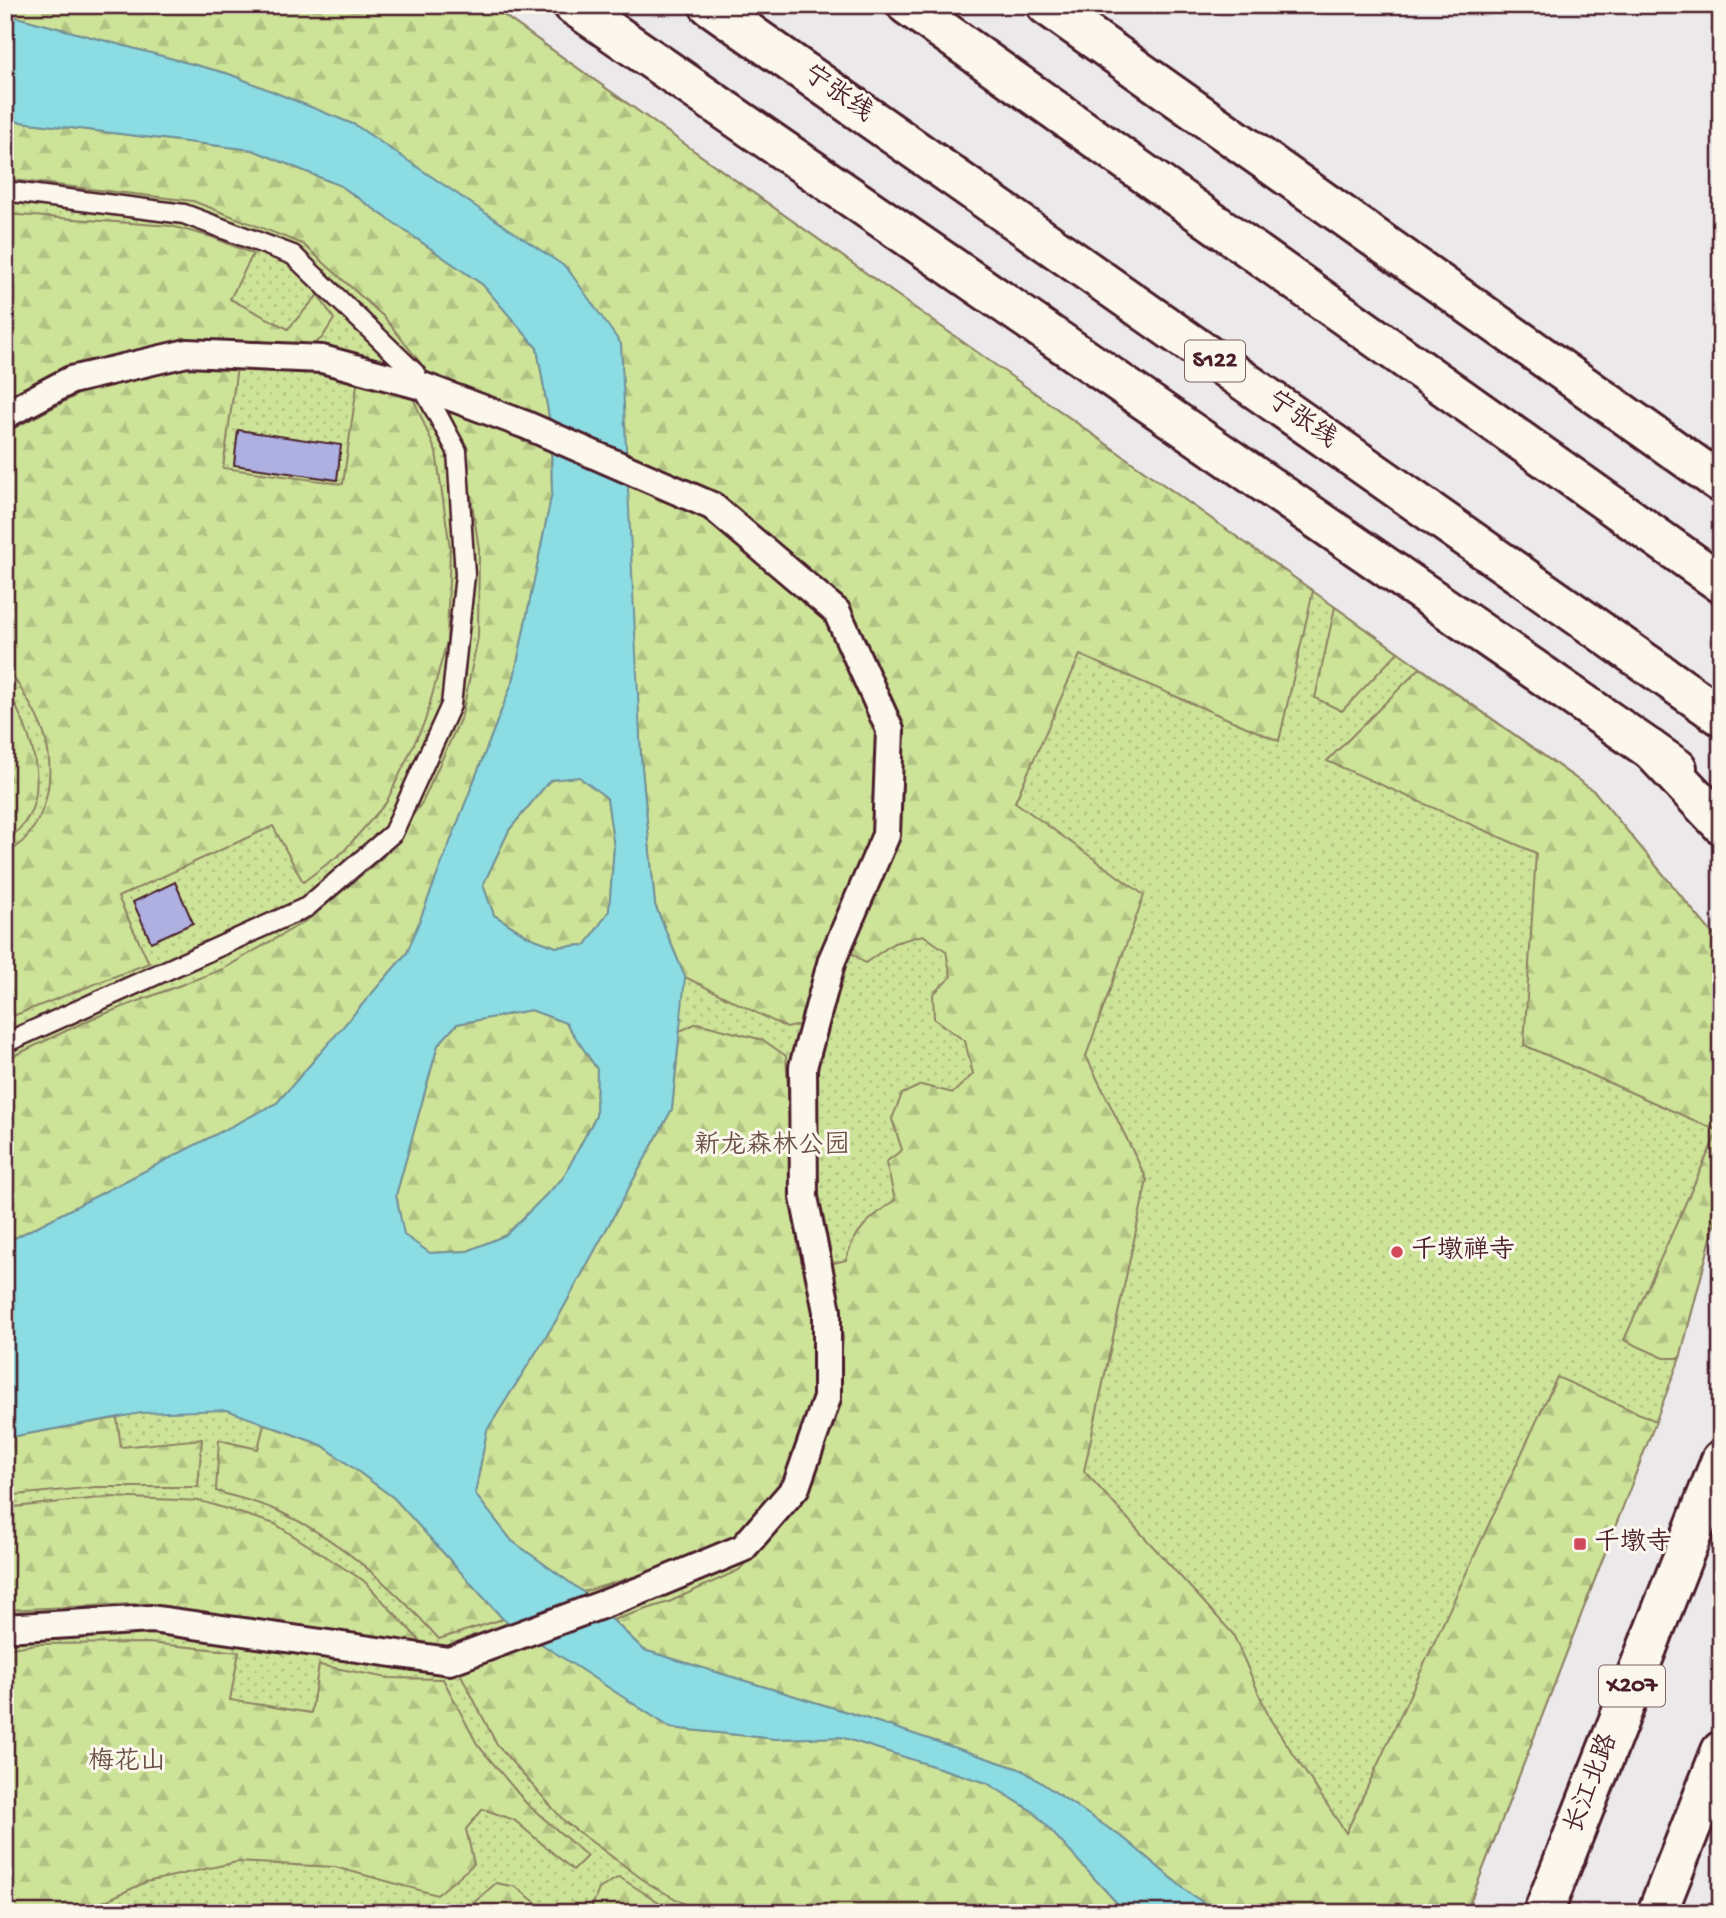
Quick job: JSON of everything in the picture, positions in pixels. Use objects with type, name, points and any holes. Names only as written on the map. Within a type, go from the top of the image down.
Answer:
[{"type":"main road","points":[[573,5],[1721,798]]},
{"type":"main road","name":"宁张线","points":[[709,5],[1721,716]]},
{"type":"main road","points":[[907,5],[1721,583]]},
{"type":"main road","points":[[1046,5],[1721,483]]},
{"type":"main road","points":[[1650,749],[1721,824]]},
{"type":"main road","name":"长江北路","points":[[1543,1913],[1721,1460]]},
{"type":"main road","points":[[1657,1913],[1721,1751]]},
{"type":"street","points":[[5,415],[71,380],[187,353],[322,359],[422,386],[544,433],[712,506],[836,612],[890,730],[886,835],[832,960],[803,1067],[804,1197],[827,1311],[827,1398],[796,1487],[743,1548],[642,1590],[449,1661],[151,1619],[5,1628]]},
{"type":"lane","points":[[5,191],[184,214],[293,255],[415,373],[457,451],[465,575],[451,705],[393,833],[307,907],[5,1043]]},
{"type":"green space","name":"新龙森林公园","points":[[5,5],[489,5],[1595,792],[1721,944],[1721,1199],[1680,1358],[1466,1913],[5,1913]]},
{"type":"green space","points":[[5,5],[489,5],[1313,591],[1279,741],[1080,655],[1015,802],[1144,895],[1086,1056],[1147,1180],[1084,1471],[1233,1634],[1270,1719],[1346,1833],[1557,1377],[1656,1421],[1466,1913],[1220,1913],[1190,1894],[1126,1840],[1022,1770],[847,1712],[644,1650],[613,1620],[669,1602],[739,1570],[795,1510],[835,1422],[843,1338],[830,1264],[846,1260],[858,1233],[895,1200],[886,1162],[902,1150],[892,1119],[902,1094],[921,1085],[953,1093],[973,1074],[965,1041],[934,1019],[933,994],[951,977],[946,951],[923,935],[894,943],[865,963],[849,951],[899,722],[778,547],[624,462],[621,344],[355,125],[229,74],[5,14]]},
{"type":"green space","points":[[5,120],[253,150],[341,186],[483,285],[537,348],[551,428],[434,380],[384,317],[303,244],[193,201],[5,179]]},
{"type":"green space","points":[[5,214],[171,226],[212,237],[253,254],[230,299],[288,329],[318,295],[334,319],[322,338],[308,348],[168,345],[78,364],[5,403]]},
{"type":"green space","points":[[168,367],[237,367],[223,468],[343,484],[358,378],[411,393],[436,452],[450,548],[447,641],[425,721],[386,803],[343,852],[303,882],[273,826],[118,897],[149,963],[5,1019],[5,855],[29,834],[38,820],[48,790],[49,757],[39,722],[5,665],[5,433],[88,389]]},
{"type":"green space","points":[[441,402],[551,447],[552,494],[514,678],[407,953],[277,1103],[5,1243],[5,1060],[91,1019],[223,969],[309,919],[383,857],[423,801],[462,715],[478,637],[479,549],[466,464]]},
{"type":"green space","points":[[625,483],[699,513],[772,572],[832,626],[878,719],[880,778],[870,846],[803,1024],[787,1028],[685,977],[655,905],[641,757]]},
{"type":"green space","points":[[1335,607],[1398,652],[1342,711],[1315,698]]},
{"type":"green space","points":[[1420,668],[1595,792],[1721,944],[1721,1199],[1680,1358],[1664,1358],[1624,1340],[1718,1131],[1524,1045],[1536,853],[1327,761]]},
{"type":"green space","points":[[5,687],[31,746],[36,767],[36,788],[32,808],[22,826],[5,841]]},
{"type":"green space","points":[[579,776],[607,798],[614,847],[609,911],[586,945],[556,947],[529,937],[494,915],[483,885],[509,830],[550,780]]},
{"type":"green space","points":[[531,1010],[566,1023],[597,1069],[596,1116],[563,1178],[506,1235],[468,1251],[430,1253],[403,1235],[396,1195],[438,1045],[457,1024]]},
{"type":"green space","points":[[697,1023],[763,1040],[786,1056],[791,1135],[816,1308],[818,1394],[792,1474],[748,1531],[704,1556],[583,1592],[512,1541],[475,1494],[487,1430],[560,1314],[672,1109],[680,1031]]},
{"type":"green space","points":[[117,1418],[121,1447],[202,1439],[198,1487],[96,1487],[5,1496],[5,1438]]},
{"type":"green space","points":[[264,1424],[322,1445],[394,1498],[503,1619],[439,1639],[385,1584],[323,1536],[271,1508],[216,1491],[219,1440],[258,1449]]},
{"type":"green space","points":[[109,1497],[201,1501],[275,1524],[364,1581],[421,1642],[393,1644],[133,1604],[5,1610],[5,1508]]},
{"type":"green space","points":[[539,1642],[671,1728],[776,1739],[841,1737],[987,1783],[1034,1812],[1126,1913],[701,1913],[649,1884],[565,1822],[497,1745],[458,1669]]},
{"type":"green space","name":"梅花山","points":[[148,1643],[239,1652],[230,1700],[311,1713],[319,1665],[388,1678],[443,1679],[477,1744],[526,1803],[587,1856],[573,1870],[514,1820],[483,1809],[466,1829],[474,1864],[437,1895],[335,1867],[237,1862],[146,1882],[79,1913],[5,1913],[5,1649],[37,1644]]},
{"type":"green space","points":[[619,1877],[676,1913],[593,1913],[591,1909],[599,1889]]},
{"type":"green space","points":[[496,1883],[516,1887],[549,1913],[462,1913]]},
{"type":"water","points":[[5,14],[229,74],[355,125],[567,268],[621,344],[641,757],[655,905],[685,977],[672,1109],[560,1314],[487,1430],[475,1494],[512,1541],[583,1592],[644,1650],[847,1712],[1022,1770],[1126,1840],[1190,1894],[1220,1913],[1126,1913],[1034,1812],[987,1783],[841,1737],[776,1739],[671,1728],[503,1619],[394,1498],[322,1445],[227,1410],[141,1413],[5,1438],[5,1243],[277,1103],[407,953],[514,678],[552,493],[551,428],[537,348],[483,285],[341,186],[253,150],[5,120]],"holes":[[[579,777],[607,798],[614,847],[609,911],[586,945],[556,947],[529,937],[494,915],[483,885],[509,830],[550,780]],[[531,1010],[566,1023],[597,1069],[596,1116],[563,1178],[506,1235],[468,1251],[430,1253],[404,1235],[396,1195],[438,1045],[457,1024]]]},
{"type":"building","points":[[238,430],[341,445],[337,480],[234,465]]},
{"type":"building","points":[[175,882],[193,923],[151,942],[133,902]]},
{"type":"place","name":"千墩禅寺","points":[[1397,1252]]},
{"type":"place","name":"千墩寺","points":[[1580,1544]]}]
